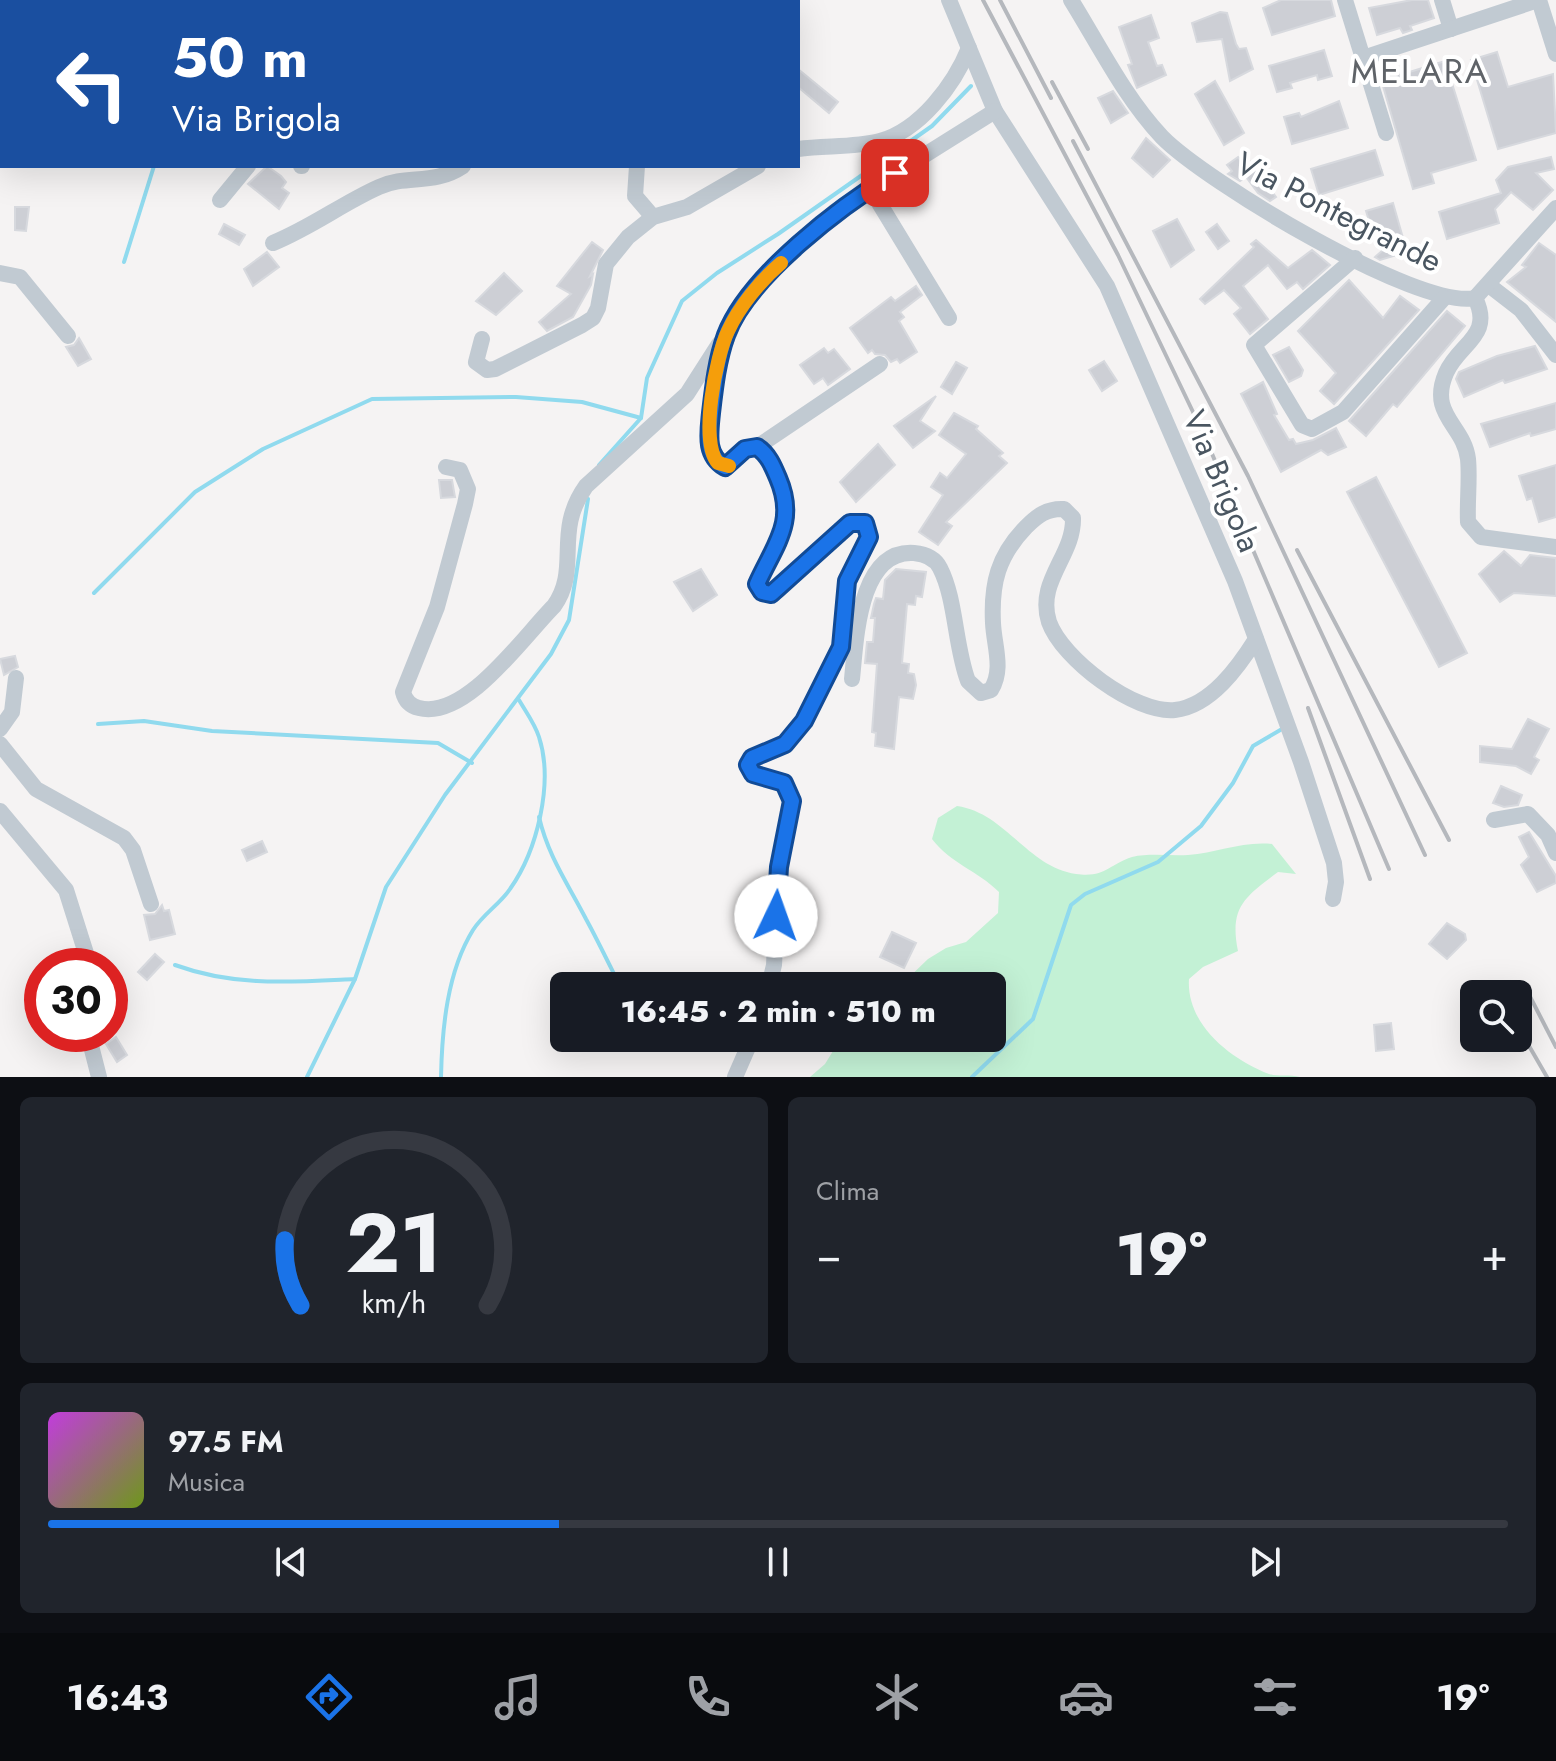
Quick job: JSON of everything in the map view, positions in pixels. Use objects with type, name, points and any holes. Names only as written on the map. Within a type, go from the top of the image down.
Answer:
[{"type":"street","name":"Via Brigola","points":[[949,0],[995,111],[1107,286],[1256,639],[1334,863],[1336,882],[1333,899]]},
{"type":"street","name":"Via Pontegrande","points":[[1071,0],[1133,99],[1162,136],[1220,185],[1355,258],[1444,298],[1459,302],[1475,298],[1490,286],[1556,208]]},
{"type":"street","points":[[1345,0],[1386,133]]},
{"type":"street","points":[[1442,0],[1451,29]]},
{"type":"street","points":[[1363,58],[1538,0],[1556,54]]},
{"type":"street","points":[[800,149],[870,143],[900,132],[941,95],[969,48]]},
{"type":"street","points":[[446,467],[460,470],[468,489],[437,607],[403,692],[405,700],[415,707],[429,710],[465,699],[554,606],[565,591],[567,528],[573,504],[586,486],[687,394],[769,273],[834,212],[995,111]]},
{"type":"street","points":[[220,200],[246,168]]},
{"type":"street","points":[[273,243],[314,226],[382,185],[439,179],[459,168]]},
{"type":"street","points":[[637,168],[635,196],[653,217]]},
{"type":"street","points":[[482,339],[476,362],[487,370],[495,369],[593,318],[612,254],[653,217],[687,207],[755,168]]},
{"type":"street","points":[[870,188],[949,318]]},
{"type":"street","points":[[1355,258],[1254,345],[1302,425],[1312,429],[1343,412],[1444,298]]},
{"type":"street","points":[[0,273],[20,277],[68,336]]},
{"type":"street","points":[[1490,286],[1521,310],[1556,355]]},
{"type":"street","name":"Via Pontegrande","points":[[1475,298],[1483,313],[1481,327],[1446,372],[1443,388],[1447,420],[1465,440],[1468,522],[1481,537],[1556,547]]},
{"type":"street","points":[[727,333],[712,403],[709,449],[725,467],[745,449],[757,447],[880,364]]},
{"type":"street","points":[[757,447],[766,454],[774,469],[785,494],[788,512],[784,530],[757,584],[762,592],[771,594],[784,586],[850,523],[865,523],[869,537],[847,581],[841,647],[804,721],[785,744],[752,758],[748,765],[753,774],[784,783],[792,801],[779,867],[770,972]]},
{"type":"street","points":[[852,679],[860,602],[882,566],[905,553],[916,553],[931,558],[942,574],[968,681],[981,693],[991,690],[999,670],[993,621],[997,564],[1032,521],[1055,508],[1064,509],[1073,518],[1073,530],[1049,578],[1046,601],[1049,623],[1065,651],[1096,678],[1153,708],[1177,710],[1199,700],[1237,670],[1256,639]]},
{"type":"street","points":[[0,729],[12,712],[16,678]]},
{"type":"street","points":[[0,744],[36,789],[124,838],[133,850],[151,904]]},
{"type":"street","points":[[0,811],[66,890],[84,948]]},
{"type":"street","points":[[1494,820],[1528,814],[1548,835],[1556,853]]},
{"type":"street","points":[[93,1052],[99,1077]]},
{"type":"street","points":[[735,1077],[746,1052]]},
{"type":"green space","points":[[957,806],[974,811],[1044,861],[1059,869],[1086,875],[1132,857],[1199,854],[1250,844],[1272,844],[1296,874],[1278,872],[1248,896],[1238,913],[1236,924],[1238,951],[1203,967],[1189,979],[1190,995],[1203,1025],[1226,1049],[1269,1074],[1300,1077],[810,1077],[825,1064],[832,1052],[1006,1052],[1006,972],[915,972],[946,948],[966,942],[998,913],[999,892],[947,854],[932,839],[938,818]]},
{"type":"building","points":[[1281,0],[1331,0],[1335,16],[1272,35],[1263,8]]},
{"type":"building","points":[[1428,0],[1434,18],[1410,26],[1412,30],[1403,33],[1400,28],[1377,35],[1369,8]]},
{"type":"building","points":[[1220,12],[1227,13],[1236,44],[1239,49],[1246,48],[1253,69],[1230,81],[1222,39],[1197,42],[1192,23]]},
{"type":"building","points":[[1151,15],[1159,38],[1148,42],[1157,66],[1162,65],[1166,75],[1137,88],[1119,27]]},
{"type":"building","points":[[1324,50],[1332,76],[1318,80],[1317,75],[1290,83],[1292,88],[1277,92],[1269,66]]},
{"type":"building","points":[[1497,52],[1508,87],[1553,74],[1556,133],[1498,149],[1471,60]]},
{"type":"building","points":[[1445,61],[1476,160],[1431,173],[1434,183],[1413,189],[1380,76],[1402,69],[1403,74]]},
{"type":"building","points":[[800,71],[838,102],[829,113],[800,89]]},
{"type":"building","points":[[1215,81],[1244,133],[1224,145],[1195,94]]},
{"type":"building","points":[[1113,91],[1128,113],[1111,123],[1098,98]]},
{"type":"building","points":[[1339,101],[1348,128],[1292,144],[1284,117],[1299,113],[1301,117]]},
{"type":"building","points":[[1146,138],[1170,160],[1153,177],[1132,158]]},
{"type":"building","points":[[1375,150],[1383,175],[1319,195],[1311,169]]},
{"type":"building","points":[[1238,157],[1243,163],[1248,159],[1276,197],[1270,201],[1258,193],[1246,177],[1240,181],[1228,174],[1232,171],[1227,165]]},
{"type":"building","points":[[1551,157],[1554,169],[1536,173],[1553,190],[1533,210],[1511,192],[1495,209],[1499,223],[1447,239],[1439,212],[1501,193],[1496,180],[1508,167]]},
{"type":"building","points":[[265,168],[270,168],[286,182],[282,188],[289,193],[279,209],[248,184]]},
{"type":"building","points":[[1393,203],[1407,252],[1380,260],[1375,257],[1383,250],[1375,240],[1366,211]]},
{"type":"building","points":[[15,207],[29,207],[26,231],[15,230]]},
{"type":"building","points":[[1177,219],[1194,250],[1171,267],[1153,231]]},
{"type":"building","points":[[224,224],[245,235],[239,245],[219,234]]},
{"type":"building","points":[[1217,224],[1229,241],[1218,249],[1206,232]]},
{"type":"building","points":[[1256,240],[1288,268],[1312,250],[1330,265],[1303,289],[1297,282],[1287,289],[1268,265],[1243,286],[1268,319],[1250,334],[1234,314],[1241,308],[1224,290],[1205,304],[1200,299],[1254,247],[1251,244]]},
{"type":"building","points":[[592,242],[603,250],[590,276],[593,274],[591,285],[573,317],[547,331],[539,322],[571,294],[557,286]]},
{"type":"building","points":[[1539,243],[1556,255],[1556,322],[1507,282],[1526,267],[1522,265]]},
{"type":"building","points":[[267,252],[279,267],[253,286],[244,269]]},
{"type":"building","points":[[504,273],[522,291],[496,315],[476,301]]},
{"type":"building","points":[[1349,280],[1383,318],[1400,296],[1419,310],[1334,404],[1320,391],[1336,373],[1298,331]]},
{"type":"building","points":[[916,286],[922,295],[900,312],[904,317],[899,321],[917,352],[900,363],[897,359],[891,362],[885,355],[875,354],[872,350],[868,353],[850,328],[891,297],[895,301]]},
{"type":"building","points":[[1447,311],[1465,326],[1397,407],[1393,404],[1366,436],[1349,421]]},
{"type":"building","points":[[79,338],[91,359],[78,366],[66,347],[74,345]]},
{"type":"building","points":[[1535,346],[1547,369],[1505,383],[1503,380],[1464,397],[1456,379],[1459,372],[1497,356]]},
{"type":"building","points":[[1289,347],[1303,370],[1301,376],[1289,382],[1273,355]]},
{"type":"building","points":[[824,348],[828,353],[834,349],[850,369],[828,385],[823,378],[814,384],[800,365]]},
{"type":"building","points":[[1104,361],[1117,381],[1102,391],[1089,370]]},
{"type":"building","points":[[956,362],[967,368],[952,394],[941,387]]},
{"type":"building","points":[[1263,382],[1277,414],[1274,415],[1289,440],[1293,439],[1296,444],[1313,440],[1336,428],[1346,447],[1328,455],[1321,450],[1281,472],[1241,394]]},
{"type":"building","points":[[936,396],[920,421],[935,431],[913,448],[894,426]]},
{"type":"building","points":[[1556,403],[1556,429],[1531,436],[1530,433],[1490,447],[1481,424]]},
{"type":"building","points":[[954,413],[978,426],[976,429],[1003,453],[999,456],[1007,463],[946,522],[952,526],[938,545],[919,532],[943,495],[931,487],[940,473],[947,478],[966,454],[939,435]]},
{"type":"building","points":[[878,444],[895,465],[856,502],[840,482]]},
{"type":"building","points":[[1556,465],[1556,517],[1539,522],[1532,498],[1527,500],[1519,476]]},
{"type":"building","points":[[1376,477],[1467,653],[1439,667],[1347,492]]},
{"type":"building","points":[[439,480],[452,480],[455,497],[441,498]]},
{"type":"building","points":[[1504,551],[1521,566],[1530,555],[1556,558],[1556,596],[1514,593],[1500,602],[1479,574]]},
{"type":"building","points":[[701,569],[717,595],[693,611],[674,582]]},
{"type":"building","points":[[896,569],[926,572],[922,597],[916,596],[915,605],[907,604],[902,663],[909,664],[908,673],[914,674],[916,685],[913,699],[899,697],[894,749],[875,746],[876,733],[872,732],[877,664],[865,663],[867,642],[873,642],[875,618],[871,618],[874,604],[876,598],[883,599],[885,580]]},
{"type":"building","points":[[15,656],[18,667],[4,675],[0,659]]},
{"type":"building","points":[[1528,719],[1549,729],[1534,757],[1539,760],[1531,774],[1516,766],[1480,762],[1480,746],[1512,749]]},
{"type":"building","points":[[1501,786],[1522,795],[1518,805],[1504,807],[1493,803]]},
{"type":"building","points":[[1529,832],[1556,876],[1556,883],[1537,892],[1521,865],[1529,857],[1519,837]]},
{"type":"building","points":[[262,841],[267,852],[247,861],[242,850]]},
{"type":"building","points":[[162,905],[164,911],[169,910],[175,934],[150,940],[144,915],[155,914]]},
{"type":"building","points":[[1447,923],[1465,934],[1466,940],[1447,959],[1429,944]]},
{"type":"building","points":[[892,932],[916,943],[904,968],[880,957]]},
{"type":"building","points":[[155,954],[164,962],[147,980],[138,972]]},
{"type":"building","points":[[1391,1023],[1394,1049],[1376,1051],[1374,1025]]},
{"type":"building","points":[[111,1052],[125,1052],[127,1055],[117,1062]]},
{"type":"waterway","points":[[599,465],[641,418],[647,378],[682,301],[717,273],[932,126],[971,86]]},
{"type":"waterway","points":[[124,262],[153,168]]},
{"type":"waterway","points":[[94,593],[195,492],[263,449],[372,399],[516,397],[582,402],[641,418]]},
{"type":"waterway","points":[[307,1077],[355,979],[386,887],[445,795],[551,654],[569,620],[588,499]]},
{"type":"waterway","points":[[441,1077],[445,1020],[457,964],[473,930],[506,894],[520,873],[540,816],[545,775],[543,755],[537,732],[519,700]]},
{"type":"waterway","points":[[98,724],[144,721],[212,731],[438,743],[472,763]]},
{"type":"waterway","points":[[972,1077],[1033,1019],[1071,905],[1085,894],[1158,862],[1201,826],[1233,783],[1253,746],[1282,729]]},
{"type":"waterway","points":[[539,817],[553,857],[613,972]]},
{"type":"waterway","points":[[175,965],[242,980],[355,979]]},
{"type":"railway","points":[[983,0],[1118,255],[1204,435],[1389,869]]},
{"type":"railway","points":[[1000,0],[1051,98]]},
{"type":"railway","points":[[1052,82],[1088,149]]},
{"type":"railway","points":[[1073,141],[1248,476],[1425,855]]},
{"type":"railway","points":[[1297,550],[1449,840]]},
{"type":"railway","points":[[1308,708],[1370,879]]},
{"type":"railway","points":[[1532,1000],[1556,1047]]},
{"type":"railway","points":[[1532,1051],[1547,1077]]},
{"type":"slow traffic","points":[[729,466],[723,467],[718,463],[709,449],[720,355],[737,315],[769,273],[781,263]]},
{"type":"district","name":"MELARA","points":[[1420,71]]},
{"type":"route","points":[[776,916],[779,867],[792,801],[784,783],[753,774],[748,765],[752,758],[785,744],[804,721],[841,647],[847,581],[869,537],[869,530],[865,523],[850,523],[835,534],[784,586],[771,594],[762,592],[757,584],[784,530],[788,512],[785,494],[766,454],[757,447],[745,449],[725,467],[714,458],[709,449],[709,433],[716,379],[727,333],[769,273],[834,212],[895,173]]}]
